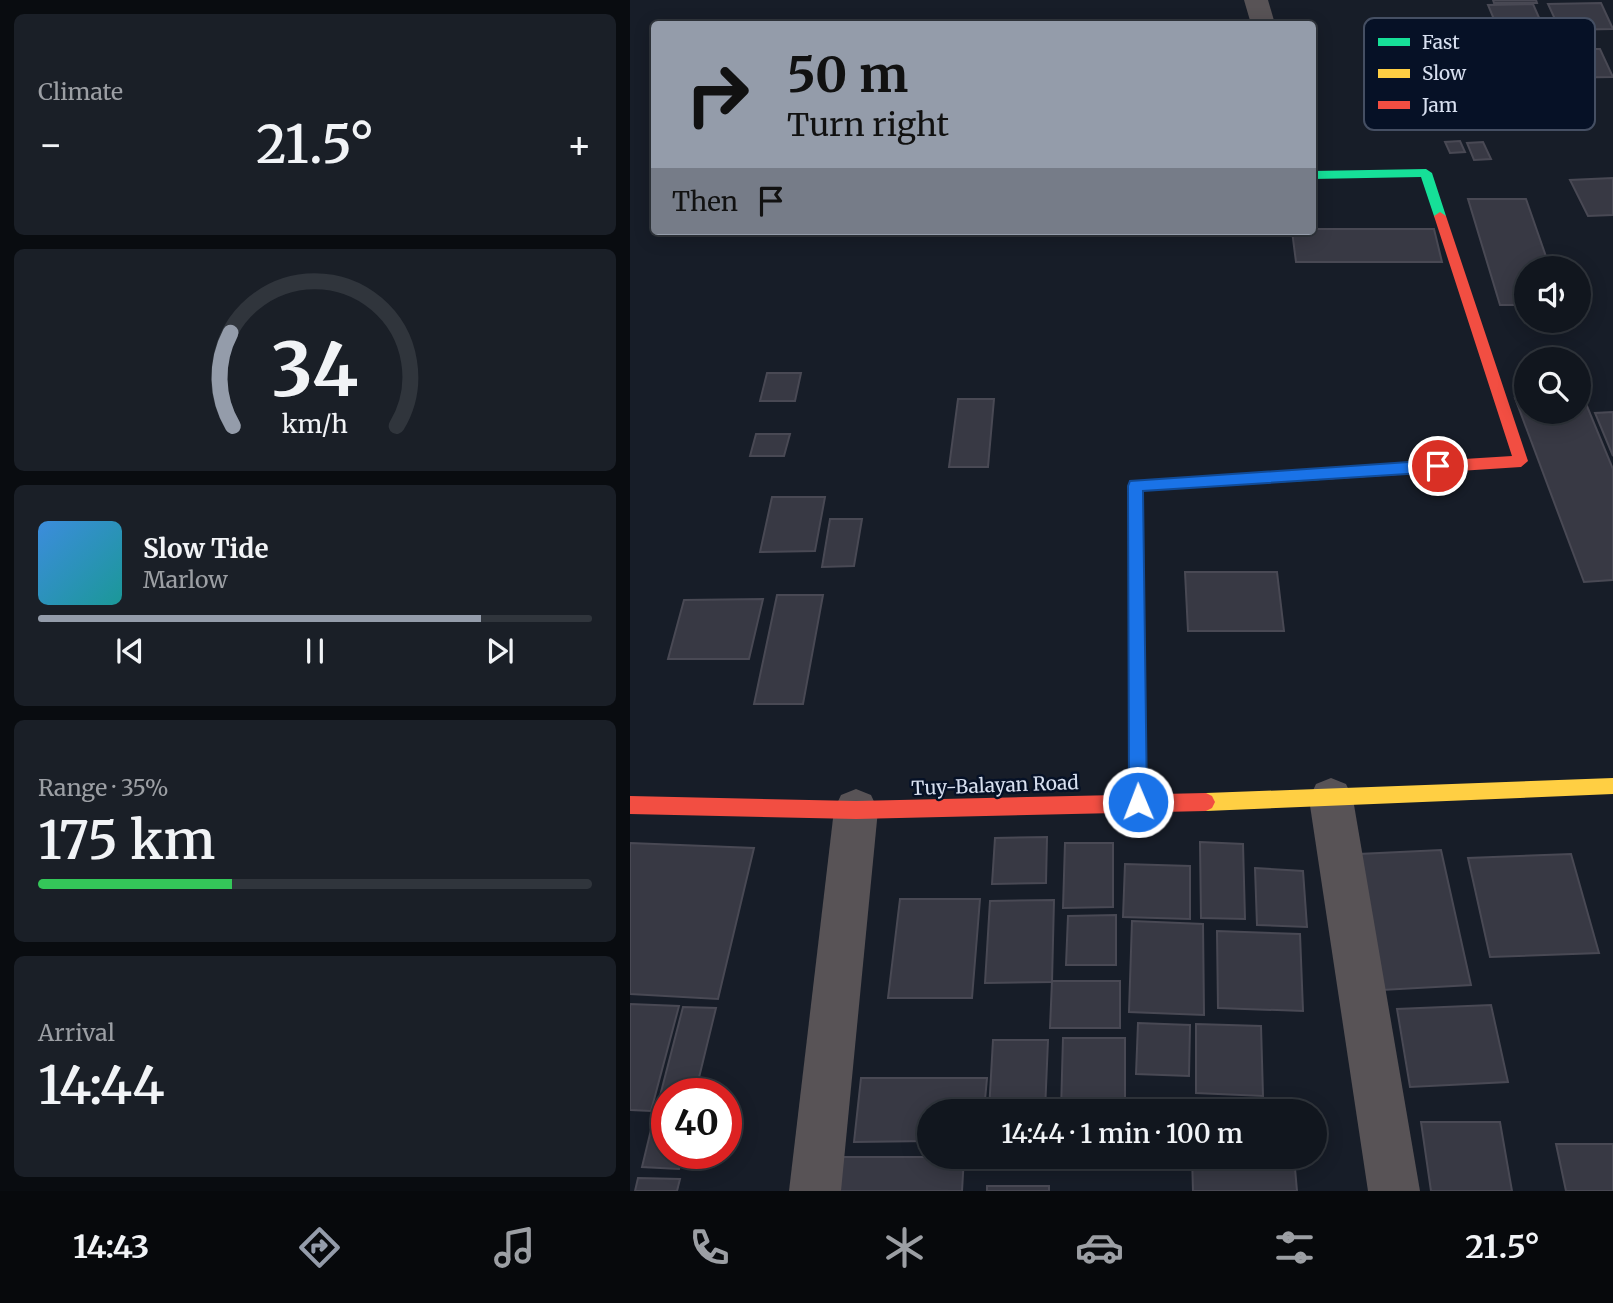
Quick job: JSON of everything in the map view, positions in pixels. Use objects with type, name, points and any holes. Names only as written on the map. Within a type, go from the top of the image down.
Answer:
[{"type":"street","points":[[1256,0],[1262,21]]},
{"type":"street","points":[[1138,802],[1135,486],[1521,461],[1426,173],[1316,175]]},
{"type":"street","name":"Tuy-Balayan Road","points":[[630,805],[856,810],[1331,799],[1613,786]]},
{"type":"street","points":[[1331,799],[1394,1191]]},
{"type":"street","points":[[815,1191],[856,810]]},
{"type":"building","points":[[1493,0],[1536,0],[1537,3],[1494,3]]},
{"type":"building","points":[[1601,3],[1613,29],[1595,29],[1595,18],[1554,18],[1548,4]]},
{"type":"building","points":[[1533,4],[1539,18],[1493,18],[1488,5]]},
{"type":"building","points":[[1595,49],[1600,49],[1613,77],[1595,77]]},
{"type":"building","points":[[1460,141],[1465,152],[1450,153],[1445,142]]},
{"type":"building","points":[[1483,142],[1491,159],[1474,160],[1467,143]]},
{"type":"building","points":[[1613,178],[1613,215],[1588,216],[1570,180]]},
{"type":"building","points":[[1468,199],[1526,199],[1546,256],[1514,256],[1514,305],[1500,305]]},
{"type":"building","points":[[1316,229],[1434,229],[1442,262],[1296,262],[1293,235],[1316,235]]},
{"type":"building","points":[[767,373],[801,373],[795,401],[760,401]]},
{"type":"building","points":[[958,399],[994,399],[988,467],[949,467]]},
{"type":"building","points":[[1613,412],[1613,456],[1595,413]]},
{"type":"building","points":[[1591,416],[1613,469],[1613,580],[1584,582],[1525,424],[1591,424]]},
{"type":"building","points":[[756,434],[790,434],[784,456],[750,456]]},
{"type":"building","points":[[772,497],[825,497],[815,551],[760,552]]},
{"type":"building","points":[[830,519],[862,519],[854,566],[822,567]]},
{"type":"building","points":[[1185,572],[1277,572],[1284,631],[1188,631]]},
{"type":"building","points":[[777,595],[823,595],[803,704],[754,704]]},
{"type":"building","points":[[763,599],[749,659],[668,659],[684,600]]},
{"type":"building","points":[[1047,837],[1046,883],[992,884],[995,838]]},
{"type":"building","points":[[1200,842],[1243,844],[1245,919],[1201,918]]},
{"type":"building","points":[[630,843],[754,848],[718,999],[630,994]]},
{"type":"building","points":[[1065,843],[1113,843],[1113,907],[1063,908]]},
{"type":"building","points":[[1441,850],[1471,985],[1382,990],[1359,854]]},
{"type":"building","points":[[1571,854],[1599,953],[1490,957],[1468,858]]},
{"type":"building","points":[[1125,864],[1190,866],[1190,919],[1123,917]]},
{"type":"building","points":[[1255,868],[1303,871],[1307,927],[1257,925]]},
{"type":"building","points":[[900,899],[980,899],[972,998],[888,998]]},
{"type":"building","points":[[1054,900],[1052,982],[985,983],[990,901]]},
{"type":"building","points":[[1116,915],[1116,965],[1066,965],[1068,916]]},
{"type":"building","points":[[1132,921],[1203,924],[1204,1015],[1129,1012]]},
{"type":"building","points":[[1217,931],[1300,934],[1303,1011],[1218,1008]]},
{"type":"building","points":[[1052,981],[1120,981],[1120,1028],[1050,1028]]},
{"type":"building","points":[[630,1004],[679,1006],[660,1078],[651,1078],[651,1111],[630,1110]]},
{"type":"building","points":[[1491,1005],[1508,1082],[1410,1087],[1397,1009]]},
{"type":"building","points":[[683,1007],[716,1008],[699,1078],[665,1078]]},
{"type":"building","points":[[1138,1023],[1190,1025],[1189,1076],[1136,1074]]},
{"type":"building","points":[[1196,1024],[1261,1026],[1263,1096],[1196,1093]]},
{"type":"building","points":[[1063,1038],[1125,1038],[1125,1099],[1061,1099]]},
{"type":"building","points":[[993,1040],[1048,1040],[1046,1099],[990,1099]]},
{"type":"building","points":[[861,1078],[987,1078],[985,1099],[917,1099],[917,1141],[854,1142]]},
{"type":"building","points":[[1421,1122],[1500,1122],[1512,1191],[1431,1191]]},
{"type":"building","points":[[651,1130],[651,1167],[642,1167]]},
{"type":"building","points":[[1556,1144],[1613,1144],[1613,1191],[1566,1191]]},
{"type":"building","points":[[843,1157],[917,1157],[917,1169],[963,1169],[962,1191],[839,1191]]},
{"type":"building","points":[[1192,1169],[1295,1169],[1297,1191],[1193,1191]]},
{"type":"building","points":[[638,1178],[680,1179],[677,1191],[635,1191]]},
{"type":"building","points":[[987,1186],[1049,1186],[1049,1191],[987,1191]]},
{"type":"traffic: fast","points":[[1316,175],[1426,173],[1440,216]]},
{"type":"traffic: fast","points":[[1138,802],[1135,486],[1320,474]]},
{"type":"traffic: slow","points":[[1206,802],[1613,786]]},
{"type":"traffic: jam","points":[[1320,474],[1521,461],[1440,216]]},
{"type":"traffic: jam","points":[[630,805],[856,810],[1206,802]]},
{"type":"route","points":[[1138,802],[1135,486],[1438,466]]}]
